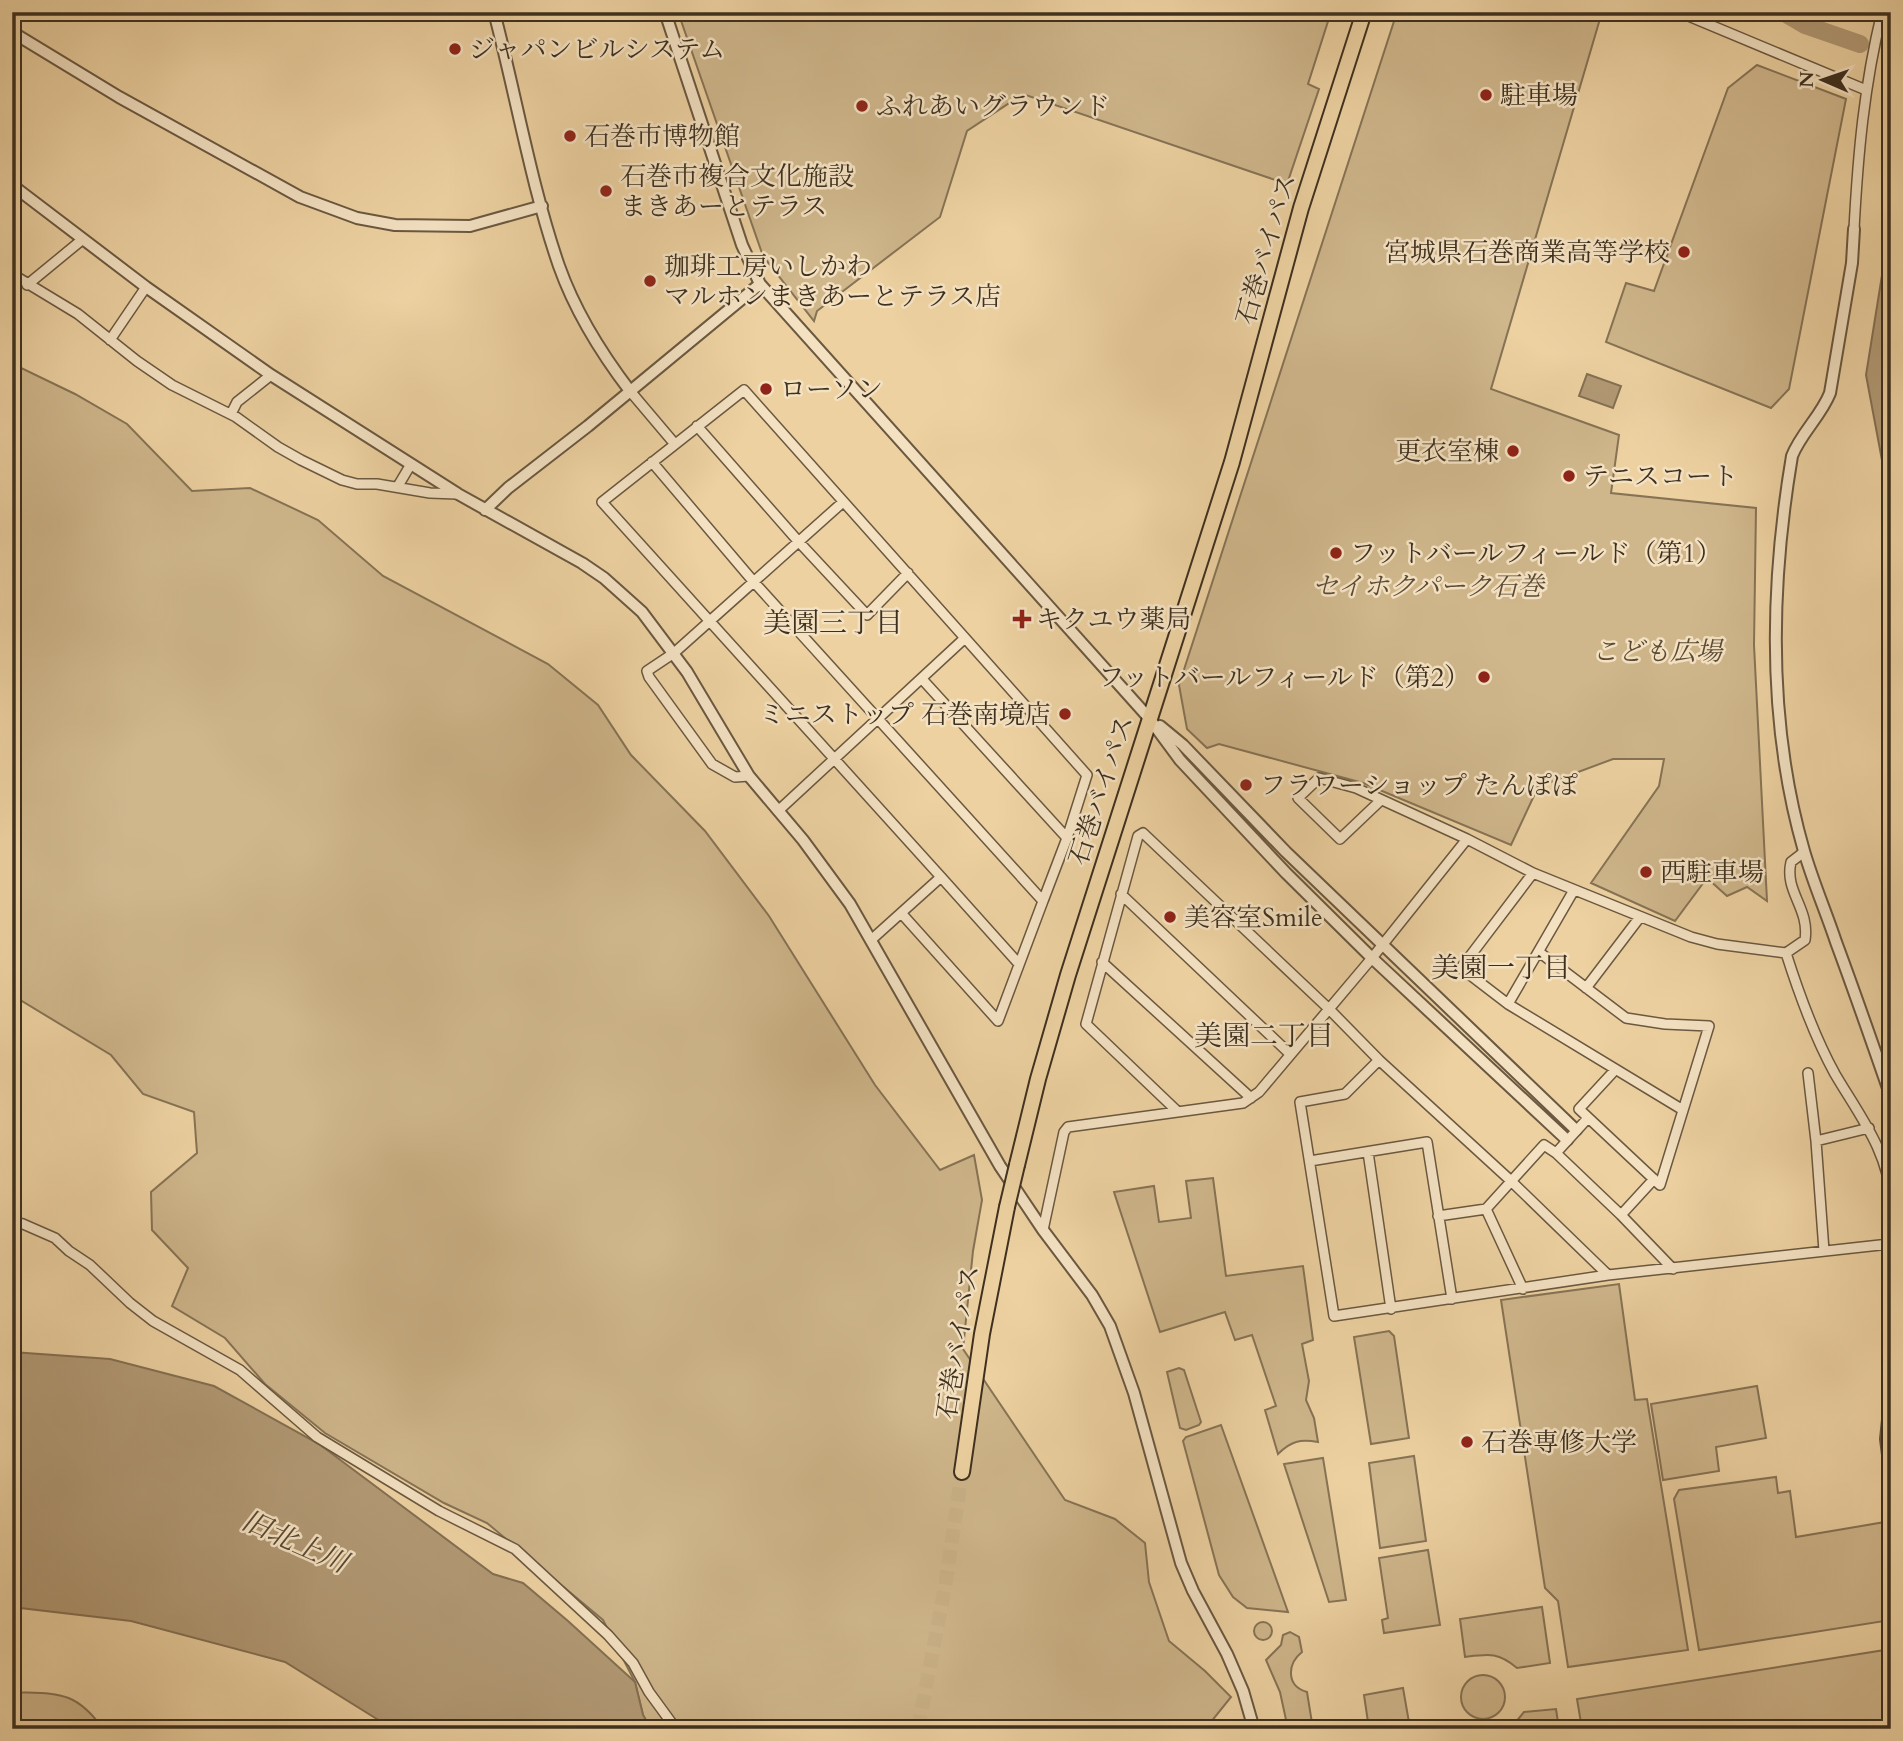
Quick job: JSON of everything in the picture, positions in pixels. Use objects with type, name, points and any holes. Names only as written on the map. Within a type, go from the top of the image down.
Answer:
[{"type":"highway","name":"石巻バイパス","points":[[961,1472],[982,1334],[1007,1208],[1064,988],[1233,462],[1301,208],[1364,12]]},
{"type":"street","points":[[494,12],[542,206],[560,267],[607,362],[674,443]]},
{"type":"street","points":[[665,12],[742,245],[760,284],[1149,718],[1188,770],[1372,958],[1567,1140]]},
{"type":"street","points":[[1679,12],[1866,90]]},
{"type":"street","points":[[1882,12],[1859,140],[1852,263],[1830,393],[1792,456],[1779,547],[1775,644],[1779,720],[1804,852],[1891,1097]]},
{"type":"street","points":[[12,32],[119,97],[300,197],[344,214],[395,225],[470,226],[542,206]]},
{"type":"street","points":[[12,185],[146,287],[271,375],[458,494],[582,563],[604,578],[642,612],[674,653],[749,776],[827,872],[871,940],[1000,1166],[1043,1230],[1092,1295],[1110,1325],[1133,1393],[1181,1563],[1227,1654],[1243,1691],[1254,1729]]},
{"type":"street","points":[[27,285],[83,239]]},
{"type":"street","points":[[12,274],[78,314],[172,385],[230,414],[278,447],[342,481],[398,486],[430,493],[458,494]]},
{"type":"street","points":[[485,510],[508,488],[760,284]]},
{"type":"street","points":[[110,340],[146,287]]},
{"type":"street","points":[[230,414],[237,402],[271,375]]},
{"type":"street","points":[[902,914],[998,1021],[1067,838],[1087,775],[744,390],[602,502],[1019,964]]},
{"type":"street","points":[[697,426],[867,615],[908,573]]},
{"type":"street","points":[[652,462],[753,581],[1043,901]]},
{"type":"street","points":[[398,486],[411,464]]},
{"type":"street","points":[[749,776],[735,777],[712,764],[647,671],[674,653],[843,502]]},
{"type":"street","points":[[778,811],[965,638]]},
{"type":"street","points":[[922,679],[1067,838]]},
{"type":"street","points":[[1149,718],[1183,745],[1286,852],[1577,1130]]},
{"type":"street","points":[[1381,800],[1340,839],[1298,798],[1319,778],[1356,788],[1467,839],[1533,873],[1640,917],[1692,937],[1770,953],[1786,953],[1805,940],[1806,922],[1789,884],[1788,873],[1791,862],[1804,852]]},
{"type":"street","points":[[1177,1111],[1086,1024],[1138,836],[1143,833],[1608,1275]]},
{"type":"street","points":[[1043,1230],[1064,1132],[1068,1127],[1243,1102],[1251,1098],[1259,1092],[1372,958],[1467,839]]},
{"type":"street","points":[[1533,873],[1461,968],[1508,1003],[1683,1110]]},
{"type":"street","points":[[871,940],[941,877]]},
{"type":"street","points":[[1508,1003],[1574,890]]},
{"type":"street","points":[[1121,894],[1290,1054]]},
{"type":"street","points":[[1586,988],[1640,917]]},
{"type":"street","points":[[1539,952],[1626,1018],[1665,1024],[1709,1026],[1660,1185],[1579,1110],[1615,1070]]},
{"type":"street","points":[[1786,953],[1800,996],[1834,1072],[1869,1128],[1884,1161],[1890,1182],[1888,1270],[1891,1294]]},
{"type":"street","points":[[1102,962],[1251,1098]]},
{"type":"street","points":[[1379,1060],[1345,1094],[1300,1102],[1334,1316],[1608,1275],[1889,1244]]},
{"type":"street","points":[[1808,1073],[1824,1251]]},
{"type":"street","points":[[1556,1153],[1588,1118]]},
{"type":"street","points":[[1816,1141],[1869,1128]]},
{"type":"street","points":[[1310,1161],[1427,1142],[1452,1299]]},
{"type":"street","points":[[1438,1216],[1486,1209],[1544,1145],[1556,1153],[1621,1215],[1673,1269]]},
{"type":"street","points":[[1368,1152],[1391,1309]]},
{"type":"street","points":[[1621,1215],[1654,1179]]},
{"type":"street","points":[[1486,1209],[1523,1289]]},
{"type":"street","points":[[12,1222],[55,1238],[153,1321],[255,1381],[317,1437],[439,1511],[515,1549],[608,1635],[634,1663],[649,1692],[676,1729]]},
{"type":"street","points":[[1891,1391],[1886,1439],[1891,1478]]},
{"type":"green space","points":[[678,12],[1331,12],[1308,84],[1319,89],[1287,184],[1023,94],[967,131],[940,217],[817,311],[814,321],[763,256]]},
{"type":"green space","name":"セイホクパーク石巻","points":[[1397,12],[1602,12],[1491,389],[1619,435],[1611,493],[1756,508],[1754,645],[1767,901],[1747,887],[1727,896],[1707,878],[1675,921],[1591,883],[1659,786],[1664,759],[1613,759],[1538,787],[1511,845],[1363,783],[1219,744],[1207,748],[1187,729],[1179,685]]},
{"type":"green space","points":[[1757,65],[1846,99],[1789,389],[1771,408],[1606,342],[1626,283],[1654,291],[1728,88]]},
{"type":"green space","points":[[12,359],[21,368],[75,394],[127,424],[192,491],[250,488],[318,520],[383,576],[548,664],[598,705],[631,755],[705,831],[769,916],[875,1085],[940,1170],[974,1155],[982,1200],[973,1251],[963,1349],[1065,1500],[1115,1519],[1145,1543],[1149,1582],[1169,1641],[1231,1697],[1210,1723],[1210,1729],[651,1729],[643,1715],[635,1682],[603,1620],[487,1523],[444,1503],[325,1433],[265,1384],[225,1338],[172,1306],[188,1268],[152,1230],[151,1192],[197,1153],[194,1112],[143,1094],[111,1055],[12,995]]},
{"type":"green space","points":[[1213,1178],[1226,1276],[1303,1266],[1313,1340],[1302,1344],[1309,1381],[1306,1400],[1314,1418],[1318,1442],[1296,1442],[1278,1454],[1265,1410],[1276,1406],[1252,1335],[1235,1340],[1225,1312],[1160,1332],[1114,1192],[1154,1186],[1159,1222],[1191,1218],[1186,1181]]},
{"type":"green space","points":[[1619,1284],[1635,1400],[1647,1399],[1688,1650],[1568,1667],[1558,1601],[1545,1588],[1501,1300]]},
{"type":"green space","points":[[1389,1331],[1394,1336],[1409,1438],[1371,1444],[1354,1337]]},
{"type":"green space","points":[[1179,1368],[1184,1370],[1201,1422],[1186,1430],[1180,1428],[1167,1372]]},
{"type":"green space","points":[[1757,1386],[1766,1438],[1716,1447],[1719,1471],[1663,1480],[1651,1404]]},
{"type":"green space","points":[[1221,1425],[1288,1612],[1247,1608],[1233,1597],[1219,1575],[1183,1441],[1186,1437]]},
{"type":"green space","points":[[1414,1456],[1426,1541],[1380,1548],[1369,1463]]},
{"type":"green space","points":[[1323,1458],[1346,1600],[1329,1602],[1284,1464]]},
{"type":"green space","points":[[1776,1477],[1778,1493],[1790,1491],[1796,1537],[1885,1522],[1891,1560],[1891,1620],[1699,1650],[1674,1499],[1679,1490]]},
{"type":"green space","points":[[1428,1550],[1440,1625],[1384,1633],[1382,1620],[1388,1618],[1379,1558]]},
{"type":"green space","points":[[1542,1607],[1550,1663],[1517,1668],[1493,1655],[1465,1657],[1460,1619]]},
{"type":"green space","points":[[1263,1622],[1269,1625],[1272,1631],[1269,1637],[1263,1640],[1257,1637],[1254,1631],[1257,1625]]},
{"type":"green space","points":[[1290,1632],[1299,1637],[1302,1652],[1291,1668],[1292,1680],[1307,1692],[1313,1729],[1288,1729],[1280,1692],[1266,1660],[1281,1645],[1283,1635]]},
{"type":"green space","points":[[1891,1649],[1891,1729],[1582,1729],[1577,1699]]},
{"type":"green space","points":[[1483,1675],[1498,1682],[1505,1697],[1498,1712],[1483,1719],[1468,1712],[1461,1697],[1468,1682]]},
{"type":"green space","points":[[1403,1688],[1410,1728],[1369,1729],[1364,1695]]},
{"type":"green space","points":[[12,1692],[53,1694],[74,1700],[93,1716],[103,1729],[12,1729]]},
{"type":"green space","points":[[1556,1709],[1559,1729],[1510,1729],[1524,1712]]},
{"type":"water","points":[[1891,219],[1891,496],[1866,375]]},
{"type":"water","points":[[1587,374],[1621,386],[1613,408],[1579,396]]},
{"type":"water","name":"旧北上川","points":[[12,1352],[110,1359],[214,1386],[319,1444],[493,1574],[523,1583],[568,1621],[635,1682],[643,1715],[651,1729],[387,1729],[380,1721],[285,1662],[131,1621],[12,1607]]},
{"type":"waterway","points":[[1783,12],[1805,25],[1860,44]]},
{"type":"tunnel","points":[[918,1729],[945,1587],[962,1472]]},
{"type":"place","name":"ジャパンビルシステム","points":[[455,49]]},
{"type":"place","name":"駐車場","points":[[1486,95]]},
{"type":"place","name":"ふれあいグラウンド","points":[[862,106]]},
{"type":"place","name":"石巻市博物館","points":[[570,136]]},
{"type":"place","name":"石巻市複合文化施設 まきあーとテラス","points":[[606,191]]},
{"type":"place","name":"宮城県石巻商業高等学校","points":[[1684,252]]},
{"type":"place","name":"珈琲工房いしかわ マルホンまきあーとテラス店","points":[[650,281]]},
{"type":"place","name":"ローソン","points":[[766,389]]},
{"type":"place","name":"更衣室棟","points":[[1513,451]]},
{"type":"place","name":"テニスコート","points":[[1569,476]]},
{"type":"place","name":"フットバールフィールド（第1）","points":[[1336,553]]},
{"type":"place","name":"キクユウ薬局","points":[[1022,619]]},
{"type":"place","name":"フットバールフィールド（第2）","points":[[1484,677]]},
{"type":"place","name":"ミニストップ 石巻南境店","points":[[1065,714]]},
{"type":"place","name":"フラワーショップ たんぽぽ","points":[[1246,785]]},
{"type":"place","name":"西駐車場","points":[[1646,872]]},
{"type":"place","name":"美容室Smile","points":[[1170,917]]},
{"type":"place","name":"石巻専修大学","points":[[1467,1442]]},
{"type":"district","name":"美園三丁目","points":[[833,622]]},
{"type":"district","name":"美園一丁目","points":[[1501,967]]},
{"type":"district","name":"美園二丁目","points":[[1264,1035]]},
{"type":"park label","name":"こども広場","points":[[1657,651]]}]
